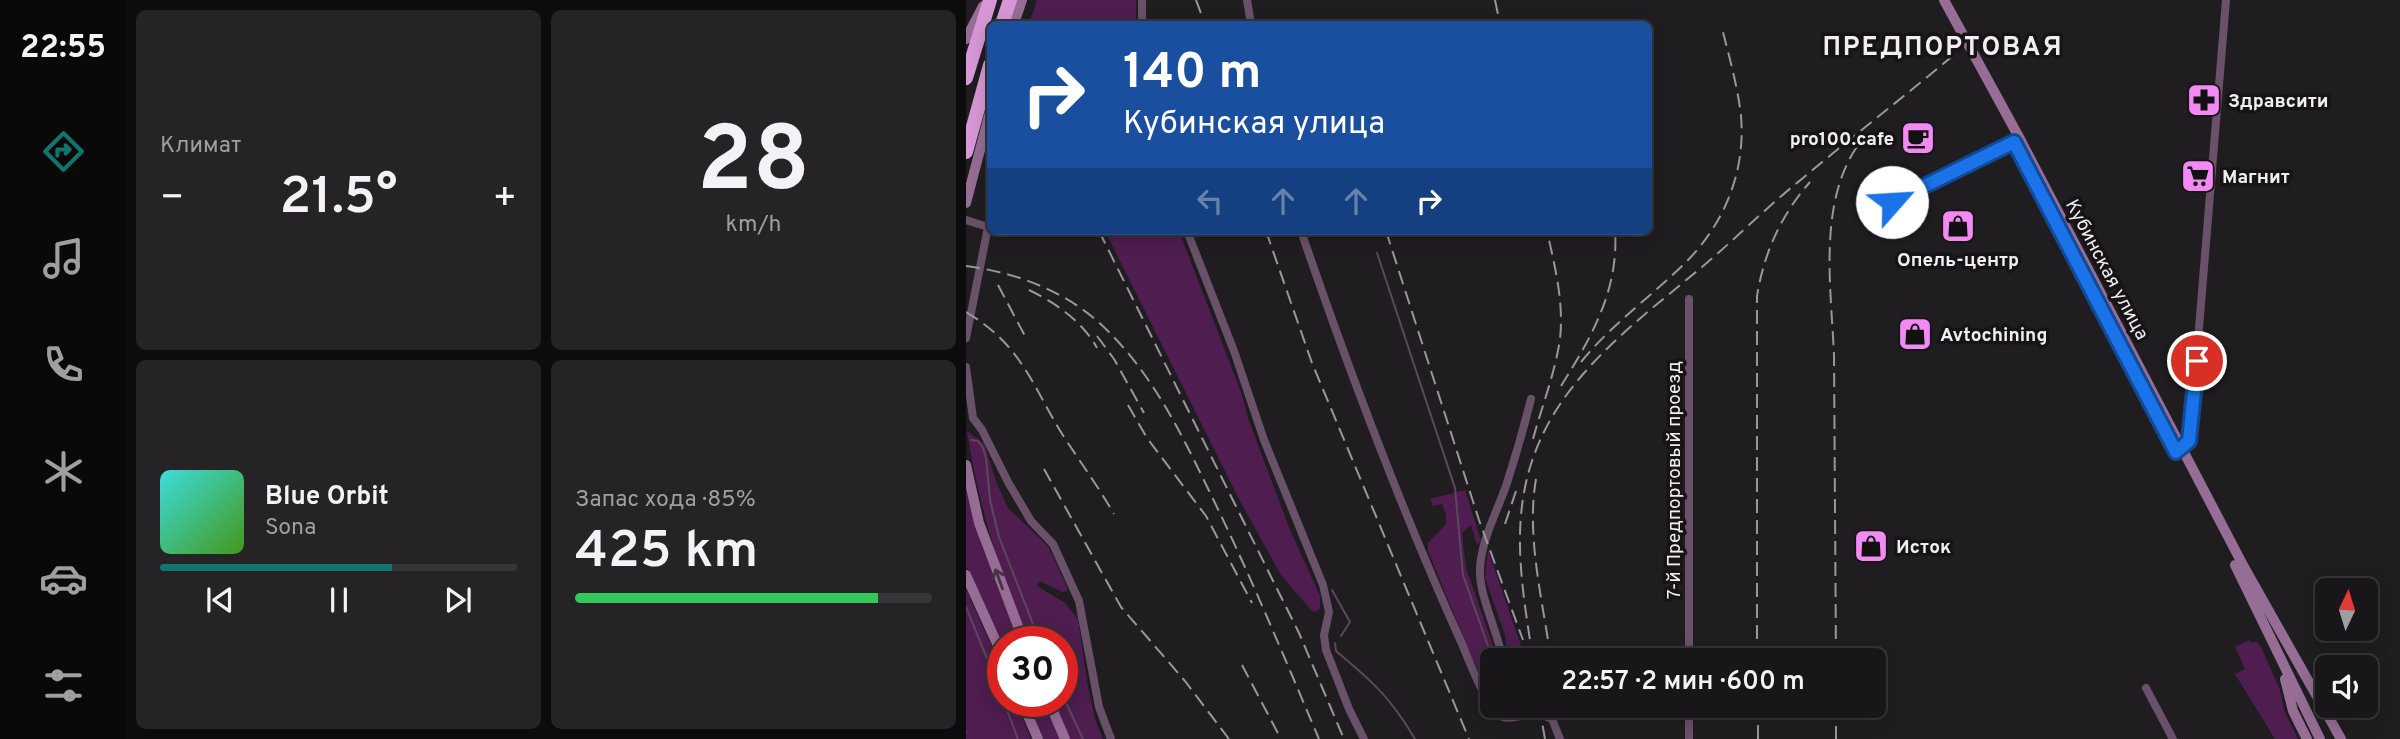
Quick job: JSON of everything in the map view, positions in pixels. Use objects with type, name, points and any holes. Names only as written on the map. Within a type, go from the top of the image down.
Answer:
[{"type":"highway","points":[[966,78],[988,0]]},
{"type":"highway","points":[[1003,21],[1010,0]]},
{"type":"highway","points":[[966,152],[987,76]]},
{"type":"main road","points":[[966,39],[988,0]]},
{"type":"main road","points":[[1015,21],[1022,0]]},
{"type":"main road","name":"Кубинская улица","points":[[1936,0],[2017,141]]},
{"type":"main road","name":"Кубинская улица","points":[[1944,0],[2179,451],[2320,739]]},
{"type":"main road","points":[[966,203],[987,123]]},
{"type":"main road","name":"Кубинская улица","points":[[2179,451],[2341,739]]},
{"type":"main road","points":[[966,465],[979,523],[1018,626]]},
{"type":"main road","points":[[966,575],[989,626]]},
{"type":"main road","points":[[2278,656],[2293,711],[2306,739]]},
{"type":"main road","points":[[1028,717],[1039,739]]},
{"type":"main road","points":[[1055,717],[1065,739]]},
{"type":"street","points":[[1142,0],[1142,21]]},
{"type":"street","points":[[1247,0],[1250,21]]},
{"type":"street","points":[[2179,451],[2189,441],[2192,413],[2226,0]]},
{"type":"street","points":[[1892,202],[2017,141]]},
{"type":"street","points":[[966,220],[987,227]]},
{"type":"street","points":[[966,338],[987,232]]},
{"type":"street","points":[[1189,235],[1234,351],[1264,440],[1323,585],[1329,612],[1324,635],[1326,650],[1364,739]]},
{"type":"street","points":[[1302,235],[1381,453],[1480,683]]},
{"type":"street","name":"7-й Предпортовый проезд","points":[[1689,299],[1689,648]]},
{"type":"street","points":[[966,367],[973,418],[1031,521],[1053,544],[1079,601],[1100,707],[1111,739]]},
{"type":"street","points":[[1501,648],[1481,585],[1479,570],[1531,399]]},
{"type":"street","points":[[2146,688],[2173,739]]},
{"type":"street","points":[[1550,718],[1560,739]]},
{"type":"street","points":[[1689,718],[1689,739]]},
{"type":"shaded area","points":[[1037,0],[1136,0],[1136,21],[1030,21]]},
{"type":"shaded area","points":[[1107,235],[1181,235],[1290,530],[1320,596],[1320,608],[1316,612],[1311,610],[1281,575],[1240,501]]},
{"type":"shaded area","points":[[967,431],[984,443],[1008,508],[1048,546],[1067,587],[1067,591],[1062,592],[1040,581],[1037,586],[1065,603],[1078,619],[1088,687],[1095,719],[1103,739],[1069,739],[1060,717],[1078,717],[1078,626],[1023,626],[991,539]]},
{"type":"shaded area","points":[[966,486],[982,545],[1014,626],[993,626],[966,566]]},
{"type":"shaded area","points":[[1465,490],[1481,541],[1477,545],[1471,525],[1462,533],[1466,568],[1494,648],[1480,648],[1480,674],[1428,551],[1428,543],[1446,524],[1442,504],[1433,506],[1430,499]]},
{"type":"shaded area","points":[[1488,550],[1522,648],[1507,648],[1505,635],[1485,578]]},
{"type":"shaded area","points":[[966,589],[987,636],[987,717],[1022,717],[1031,739],[966,739]]},
{"type":"shaded area","points":[[2249,640],[2257,642],[2261,647],[2280,690],[2284,710],[2298,739],[2275,739],[2235,674],[2245,669],[2235,647]]},
{"type":"shaded area","points":[[1032,717],[1050,717],[1060,739],[1043,739]]},
{"type":"waterway","points":[[1377,253],[1455,488],[1463,575],[1489,648]]},
{"type":"waterway","points":[[971,440],[978,441],[983,448],[990,500],[999,537],[1034,626]]},
{"type":"waterway","points":[[1332,590],[1350,622],[1341,636]]},
{"type":"waterway","points":[[966,607],[987,659]]},
{"type":"waterway","points":[[1335,643],[1336,651],[1380,691],[1398,712],[1415,739]]},
{"type":"waterway","points":[[1010,717],[1018,739]]},
{"type":"waterway","points":[[1073,717],[1083,739]]},
{"type":"railway","points":[[1009,0],[1014,21]]},
{"type":"railway","points":[[1196,0],[1204,21]]},
{"type":"railway","points":[[1495,0],[1499,21]]},
{"type":"railway","points":[[1581,362],[1630,312],[1697,251],[1729,198],[1740,158],[1742,137],[1736,84],[1723,32]]},
{"type":"railway","points":[[1531,648],[1520,560],[1521,511],[1532,461],[1546,428],[1564,399],[1609,346],[1635,323],[1792,187],[1955,54]]},
{"type":"railway","points":[[1836,648],[1834,355],[1830,240],[1839,184],[1850,158],[1866,135]]},
{"type":"railway","points":[[1757,648],[1757,296],[1775,235],[1790,208],[1810,182]]},
{"type":"railway","points":[[1101,235],[1299,633],[1344,739]]},
{"type":"railway","points":[[1267,235],[1312,363],[1469,739]]},
{"type":"railway","points":[[1387,235],[1479,520],[1523,640]]},
{"type":"railway","points":[[1533,439],[1552,377],[1560,339],[1560,298],[1548,235]]},
{"type":"railway","points":[[1561,386],[1601,313],[1612,273],[1615,235]]},
{"type":"railway","points":[[966,266],[1018,278],[1067,299],[1116,339],[1149,381],[1178,428],[1228,530],[1319,739]]},
{"type":"railway","points":[[998,285],[1025,336]]},
{"type":"railway","points":[[1029,290],[1068,314],[1097,348]]},
{"type":"railway","points":[[966,312],[985,325],[1014,353],[1114,514]]},
{"type":"railway","points":[[1097,336],[1114,359],[1144,413]]},
{"type":"railway","points":[[1128,405],[1147,438],[1206,516],[1252,603]]},
{"type":"railway","points":[[1044,469],[1121,607],[1185,681],[1229,739]]},
{"type":"railway","points":[[1536,479],[1533,501],[1534,547],[1549,648]]},
{"type":"railway","points":[[1505,524],[1516,491]]},
{"type":"railway","points":[[1242,665],[1281,739]]},
{"type":"railway","points":[[1541,718],[1545,739]]},
{"type":"railway","points":[[1758,718],[1758,739]]},
{"type":"railway","points":[[1836,718],[1836,739]]},
{"type":"place","name":"Здравсити","points":[[2204,100]]},
{"type":"place","name":"pro100.cafe","points":[[1918,138]]},
{"type":"place","name":"Магнит","points":[[2198,176]]},
{"type":"place","name":"Опель-центр","points":[[1958,226]]},
{"type":"place","name":"Avtochining","points":[[1915,334]]},
{"type":"place","name":"Исток","points":[[1871,546]]},
{"type":"district","name":"ПРЕДПОРТОВАЯ","points":[[1943,46]]},
{"type":"route","points":[[1892,202],[2014,142],[2176,452],[2189,441],[2197,361]]}]
